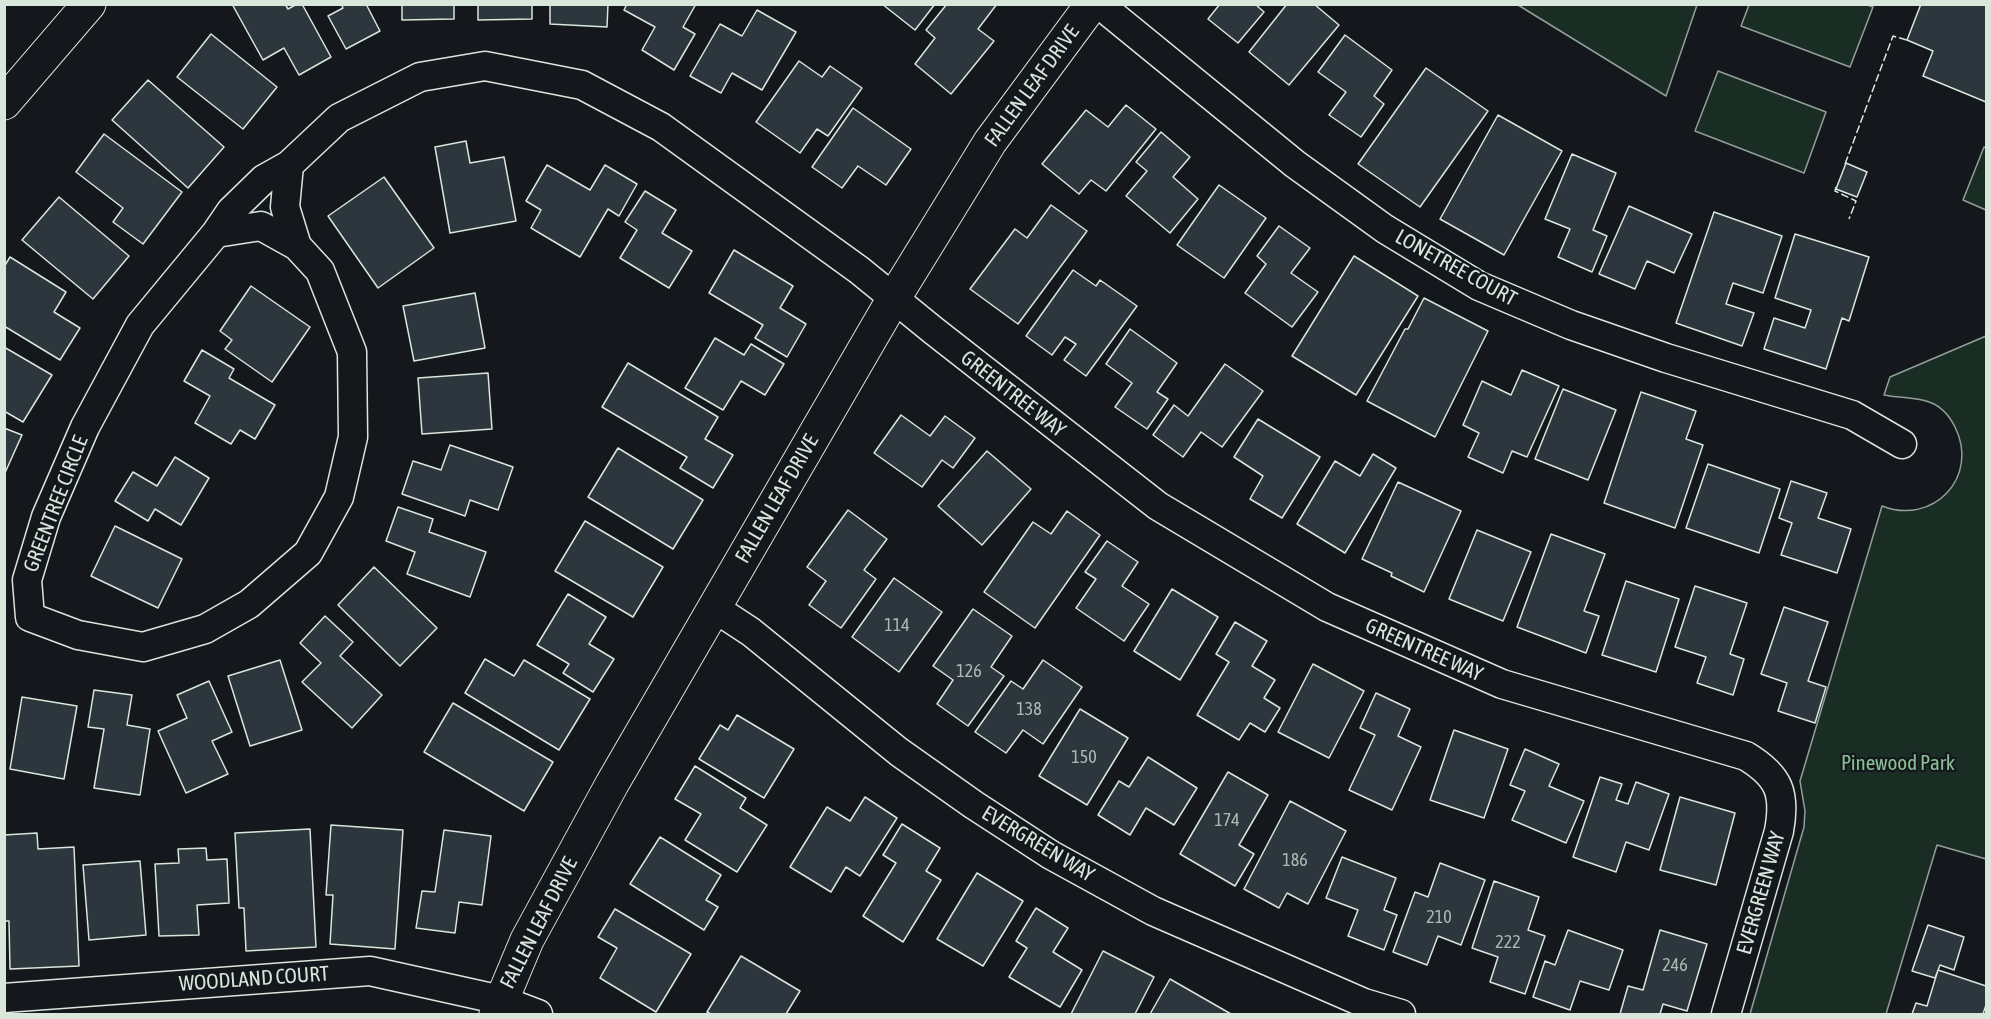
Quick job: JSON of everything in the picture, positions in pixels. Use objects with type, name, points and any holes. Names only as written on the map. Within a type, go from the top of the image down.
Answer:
[{"type":"street","points":[[4,103],[89,4]]},
{"type":"street","name":"FALLEN LEAF DRIVE","points":[[499,1007],[527,940],[612,784],[894,298],[990,142],[1092,4]]},
{"type":"street","name":"LONETREE COURT","points":[[1099,4],[1295,164],[1385,229],[1479,286],[1592,332],[1666,358],[1852,415],[1902,444]]},
{"type":"street","name":"GREENTREE WAY","points":[[216,233],[231,211],[264,179],[289,165],[339,118],[420,77],[485,66],[582,85],[661,127],[859,270],[933,331],[1158,506],[1327,607],[1502,684],[1746,756],[1770,773]]},
{"type":"street","points":[[289,165],[285,207],[297,246]]},
{"type":"street","name":"GREENTREE CIRCLE","points":[[261,226],[297,246],[320,272],[352,352],[353,438],[339,497],[308,553],[249,604],[206,629],[143,647],[78,635],[30,617],[27,580],[46,517],[86,427],[140,325],[216,233],[261,226]]},
{"type":"street","name":"EVERGREEN WAY","points":[[713,608],[751,632],[899,752],[974,805],[1051,855],[1153,911],[1364,1003],[1401,1014]]},
{"type":"street","name":"EVERGREEN WAY","points":[[1726,1014],[1779,831],[1782,799],[1778,785],[1770,773]]},
{"type":"street","name":"WOODLAND COURT","points":[[4,998],[370,971],[499,1007],[538,1014]]},
{"type":"green space","points":[[1865,4],[1873,7],[1850,67],[1741,26],[1749,5]]},
{"type":"green space","points":[[1518,5],[1697,5],[1666,96]]},
{"type":"green space","points":[[1718,71],[1826,112],[1804,173],[1695,131]]},
{"type":"green space","points":[[1984,147],[1986,148],[1986,210],[1963,200]]},
{"type":"green space","name":"Pinewood Park","points":[[1986,336],[1986,859],[1937,845],[1886,1014],[1750,1014],[1804,827],[1805,811],[1800,781],[1882,506],[1901,510],[1918,509],[1934,503],[1947,493],[1956,479],[1961,463],[1961,446],[1955,427],[1948,416],[1929,402],[1884,395],[1890,377]]},
{"type":"building","points":[[232,4],[285,4],[288,9],[302,4],[331,57],[299,75],[284,48],[263,60]]},
{"type":"building","points":[[341,4],[366,4],[380,31],[346,49],[328,16],[343,8]]},
{"type":"building","points":[[402,4],[454,4],[454,19],[402,20]]},
{"type":"building","points":[[478,4],[532,4],[532,19],[478,20]]},
{"type":"building","points":[[550,4],[608,4],[607,27],[550,24]]},
{"type":"building","points":[[627,4],[696,4],[683,27],[695,34],[674,70],[642,50],[655,27],[624,10]]},
{"type":"building","points":[[882,4],[935,4],[915,30]]},
{"type":"building","points":[[947,4],[997,4],[978,29],[994,41],[951,94],[915,64],[935,38],[926,30]]},
{"type":"building","points":[[1220,4],[1255,4],[1264,12],[1238,43],[1208,19]]},
{"type":"building","points":[[1287,4],[1314,4],[1339,25],[1289,85],[1249,52]]},
{"type":"building","points":[[1921,4],[1986,4],[1986,102],[1923,76],[1933,51],[1907,40]]},
{"type":"building","points":[[757,10],[796,32],[762,90],[732,73],[721,93],[690,76],[720,24],[742,36]]},
{"type":"building","points":[[211,34],[277,87],[243,129],[177,77]]},
{"type":"building","points":[[1345,35],[1392,70],[1374,96],[1384,104],[1361,137],[1329,115],[1346,92],[1318,72]]},
{"type":"building","points":[[799,61],[822,77],[830,66],[862,88],[828,136],[817,129],[800,153],[756,122]]},
{"type":"building","points":[[1426,68],[1488,111],[1420,207],[1358,164]]},
{"type":"building","points":[[148,80],[224,147],[188,188],[112,120]]},
{"type":"building","points":[[1126,105],[1156,129],[1106,191],[1091,180],[1079,194],[1042,164],[1086,110],[1108,127]]},
{"type":"building","points":[[853,108],[911,149],[886,185],[858,166],[842,188],[812,167]]},
{"type":"building","points":[[1498,115],[1562,151],[1504,255],[1440,219]]},
{"type":"building","points":[[1161,132],[1190,157],[1173,177],[1198,199],[1170,233],[1126,196],[1147,171],[1136,162]]},
{"type":"building","points":[[104,134],[182,192],[143,244],[113,222],[123,208],[76,172]]},
{"type":"building","points":[[466,141],[470,163],[504,157],[516,221],[450,233],[435,147]]},
{"type":"building","points":[[1572,154],[1616,173],[1593,230],[1607,236],[1592,272],[1558,257],[1570,229],[1545,219]]},
{"type":"building","points":[[1846,163],[1867,172],[1857,197],[1836,189]]},
{"type":"building","points":[[547,165],[590,190],[605,165],[637,184],[619,216],[608,209],[580,257],[531,228],[541,210],[526,201]]},
{"type":"building","points":[[384,177],[434,248],[378,288],[328,216]]},
{"type":"building","points":[[1219,185],[1266,218],[1224,278],[1177,245]]},
{"type":"building","points":[[645,191],[676,210],[662,233],[692,251],[669,288],[620,258],[637,230],[625,222]]},
{"type":"building","points":[[59,197],[129,256],[93,299],[22,240]]},
{"type":"building","points":[[1051,205],[1087,231],[1018,324],[970,289],[1015,229],[1027,238]]},
{"type":"building","points":[[1629,206],[1692,234],[1674,273],[1647,261],[1635,289],[1599,274]]},
{"type":"building","points":[[1714,212],[1782,236],[1763,293],[1733,283],[1726,304],[1754,313],[1742,346],[1676,323]]},
{"type":"building","points":[[1279,226],[1310,248],[1291,273],[1318,292],[1292,327],[1245,293],[1266,264],[1257,256]]},
{"type":"building","points":[[1795,234],[1869,257],[1849,321],[1842,318],[1826,369],[1764,349],[1774,318],[1805,328],[1811,310],[1775,298]]},
{"type":"building","points":[[734,250],[793,286],[780,308],[806,324],[787,357],[755,338],[763,325],[709,293]]},
{"type":"building","points":[[1354,256],[1418,296],[1356,395],[1292,356]]},
{"type":"building","points":[[10,257],[66,292],[54,312],[80,328],[60,360],[4,326],[4,267]]},
{"type":"building","points":[[1073,270],[1096,286],[1100,280],[1137,306],[1086,376],[1064,360],[1076,344],[1065,337],[1052,355],[1026,336]]},
{"type":"building","points":[[251,286],[310,327],[272,382],[225,349],[232,340],[220,331]]},
{"type":"building","points":[[475,293],[485,348],[414,361],[403,306]]},
{"type":"building","points":[[1424,298],[1488,331],[1435,437],[1367,401]]},
{"type":"building","points":[[1130,329],[1177,363],[1157,392],[1168,399],[1147,429],[1115,407],[1132,383],[1106,364]]},
{"type":"building","points":[[715,338],[744,355],[751,344],[784,364],[765,395],[741,381],[723,410],[685,388]]},
{"type":"building","points":[[4,347],[52,375],[23,422],[4,411]]},
{"type":"building","points":[[202,350],[234,369],[229,378],[275,405],[255,439],[240,430],[231,444],[195,423],[210,396],[184,381]]},
{"type":"building","points":[[628,363],[718,417],[705,439],[733,455],[713,488],[680,468],[687,457],[602,407]]},
{"type":"building","points":[[1225,364],[1263,391],[1222,447],[1201,432],[1183,457],[1153,435],[1174,405],[1188,416]]},
{"type":"building","points":[[1522,370],[1559,386],[1527,457],[1512,451],[1503,473],[1468,457],[1479,433],[1463,425],[1482,381],[1511,395]]},
{"type":"building","points":[[488,373],[492,429],[422,434],[418,378]]},
{"type":"building","points":[[1563,389],[1616,410],[1588,480],[1535,459]]},
{"type":"building","points":[[1641,392],[1696,411],[1686,439],[1703,445],[1675,528],[1604,503]]},
{"type":"building","points":[[901,415],[930,436],[945,416],[975,438],[953,468],[942,460],[922,487],[874,453]]},
{"type":"building","points":[[1258,419],[1320,457],[1282,518],[1250,499],[1263,476],[1234,457]]},
{"type":"building","points":[[4,428],[22,435],[4,475]]},
{"type":"building","points":[[450,445],[513,467],[498,510],[470,500],[465,516],[402,494],[413,461],[441,470]]},
{"type":"building","points":[[618,448],[703,500],[673,549],[588,497]]},
{"type":"building","points":[[987,451],[1031,489],[982,545],[938,506]]},
{"type":"building","points":[[1373,454],[1396,468],[1345,553],[1297,524],[1335,461],[1360,476]]},
{"type":"building","points":[[175,457],[209,478],[181,525],[155,509],[148,521],[115,501],[133,472],[157,486]]},
{"type":"building","points":[[1708,464],[1780,489],[1759,553],[1686,528]]},
{"type":"building","points":[[1791,481],[1827,493],[1818,518],[1851,529],[1837,573],[1781,555],[1792,523],[1779,518]]},
{"type":"building","points":[[1398,482],[1461,511],[1424,592],[1362,559]]},
{"type":"building","points":[[398,507],[433,519],[429,532],[486,552],[470,597],[407,574],[415,552],[386,541]]},
{"type":"building","points":[[848,510],[887,539],[864,570],[876,579],[841,628],[809,605],[826,581],[807,567]]},
{"type":"building","points":[[1067,511],[1100,535],[1035,628],[984,592],[1033,522],[1051,534]]},
{"type":"building","points":[[585,521],[663,567],[633,617],[555,571]]},
{"type":"building","points":[[115,526],[182,559],[158,608],[91,576]]},
{"type":"building","points":[[1477,530],[1531,552],[1503,621],[1449,599]]},
{"type":"building","points":[[1551,534],[1605,554],[1584,611],[1599,616],[1586,653],[1517,627]]},
{"type":"building","points":[[1107,541],[1138,562],[1122,586],[1149,604],[1124,641],[1076,608],[1096,579],[1085,572]]},
{"type":"building","points":[[374,567],[437,628],[400,666],[338,605]]},
{"type":"building","points":[[894,578],[942,612],[899,672],[852,637]]},
{"type":"building","points":[[1626,581],[1679,599],[1656,672],[1602,655]]},
{"type":"building","points":[[1695,586],[1747,603],[1730,654],[1744,659],[1733,695],[1697,683],[1706,657],[1675,647]]},
{"type":"building","points":[[1172,589],[1218,617],[1180,680],[1134,651]]},
{"type":"building","points":[[568,594],[606,617],[589,644],[614,659],[593,692],[563,673],[569,664],[537,645]]},
{"type":"building","points":[[1784,607],[1828,622],[1808,681],[1826,687],[1815,723],[1778,711],[1787,683],[1761,674]]},
{"type":"building","points":[[973,609],[1012,636],[991,667],[1004,676],[968,726],[937,704],[953,680],[933,666]]},
{"type":"building","points":[[325,616],[353,642],[340,656],[382,695],[352,728],[302,682],[321,663],[300,643]]},
{"type":"building","points":[[1235,622],[1267,641],[1252,666],[1275,680],[1264,698],[1280,708],[1265,732],[1250,723],[1239,740],[1197,715],[1229,662],[1216,654]]},
{"type":"building","points":[[485,659],[514,676],[524,660],[590,699],[559,750],[465,693]]},
{"type":"building","points":[[280,660],[302,730],[250,746],[228,676]]},
{"type":"building","points":[[1043,660],[1082,687],[1043,744],[1023,730],[1006,753],[975,732],[1011,681],[1023,689]]},
{"type":"building","points":[[1313,664],[1364,691],[1329,758],[1278,732]]},
{"type":"building","points":[[209,681],[232,732],[212,741],[228,774],[186,793],[158,731],[187,718],[177,695]]},
{"type":"building","points":[[94,690],[132,695],[127,725],[150,729],[140,795],[94,788],[104,729],[88,727]]},
{"type":"building","points":[[1376,693],[1410,709],[1398,736],[1421,747],[1392,810],[1349,790],[1375,735],[1360,728]]},
{"type":"building","points":[[22,697],[77,706],[64,779],[10,769]]},
{"type":"building","points":[[453,703],[553,762],[524,811],[424,752]]},
{"type":"building","points":[[1080,709],[1128,738],[1087,805],[1039,776]]},
{"type":"building","points":[[737,715],[794,749],[764,798],[699,759],[720,725],[728,730]]},
{"type":"building","points":[[1454,730],[1508,749],[1484,818],[1430,800]]},
{"type":"building","points":[[1525,749],[1559,764],[1549,786],[1584,801],[1566,843],[1512,820],[1525,791],[1510,785]]},
{"type":"building","points":[[1148,757],[1197,788],[1174,825],[1146,808],[1130,835],[1098,815],[1119,781],[1129,787]]},
{"type":"building","points":[[695,766],[746,798],[740,808],[767,825],[737,872],[685,840],[701,814],[675,799]]},
{"type":"building","points":[[1228,772],[1268,795],[1239,845],[1254,854],[1235,886],[1180,854]]},
{"type":"building","points":[[1600,777],[1622,784],[1616,800],[1628,804],[1636,782],[1669,794],[1649,850],[1626,842],[1616,872],[1573,857]]},
{"type":"building","points":[[865,797],[897,818],[860,876],[846,867],[831,892],[790,867],[827,807],[850,821]]},
{"type":"building","points":[[1680,797],[1735,813],[1716,885],[1660,870]]},
{"type":"building","points":[[1290,801],[1346,831],[1308,904],[1287,893],[1279,908],[1244,889]]},
{"type":"building","points":[[902,824],[940,848],[926,871],[941,880],[903,942],[863,916],[896,863],[883,855]]},
{"type":"building","points":[[331,825],[403,830],[395,949],[330,944],[333,895],[326,895]]},
{"type":"building","points":[[310,829],[316,947],[246,951],[244,908],[239,908],[235,833]]},
{"type":"building","points":[[444,830],[491,836],[482,905],[459,902],[455,933],[416,928],[422,891],[435,892]]},
{"type":"building","points":[[37,833],[38,849],[74,847],[79,966],[10,969],[9,921],[4,921],[4,835]]},
{"type":"building","points":[[660,837],[721,875],[706,900],[718,907],[704,930],[630,884]]},
{"type":"building","points":[[206,848],[207,860],[227,859],[229,903],[197,905],[199,935],[159,936],[155,864],[179,863],[178,849]]},
{"type":"building","points":[[1342,857],[1396,878],[1384,910],[1397,915],[1384,950],[1348,936],[1358,910],[1326,898]]},
{"type":"building","points":[[140,861],[146,935],[89,940],[83,865]]},
{"type":"building","points":[[1440,863],[1485,880],[1461,945],[1438,936],[1427,965],[1393,952],[1415,892],[1428,897]]},
{"type":"building","points":[[977,873],[1023,901],[983,966],[937,939]]},
{"type":"building","points":[[1494,881],[1539,897],[1528,930],[1545,936],[1525,994],[1490,982],[1498,957],[1472,948]]},
{"type":"building","points":[[1036,908],[1068,928],[1053,952],[1082,970],[1060,1007],[1009,977],[1027,948],[1016,941]]},
{"type":"building","points":[[615,909],[691,954],[656,1012],[600,978],[617,948],[598,937]]},
{"type":"building","points":[[1928,925],[1964,937],[1954,970],[1940,965],[1935,978],[1912,971]]},
{"type":"building","points":[[1568,930],[1623,950],[1609,990],[1580,981],[1570,1010],[1533,997],[1545,961],[1555,965]]},
{"type":"building","points":[[1660,930],[1707,944],[1687,1011],[1663,1004],[1660,1014],[1620,1014],[1628,986],[1643,990]]},
{"type":"building","points":[[1103,951],[1154,977],[1135,1014],[1071,1014]]},
{"type":"building","points":[[741,956],[800,991],[786,1014],[711,1014],[707,1012]]},
{"type":"building","points":[[1938,970],[1986,986],[1986,1005],[1983,1014],[1912,1014],[1916,1003],[1927,1006]]},
{"type":"building","points":[[1170,979],[1231,1014],[1150,1014]]},
{"type":"fence","points":[[1845,164],[1893,36],[1907,40]]},
{"type":"fence","points":[[1836,187],[1835,191],[1856,201],[1849,219]]}]
